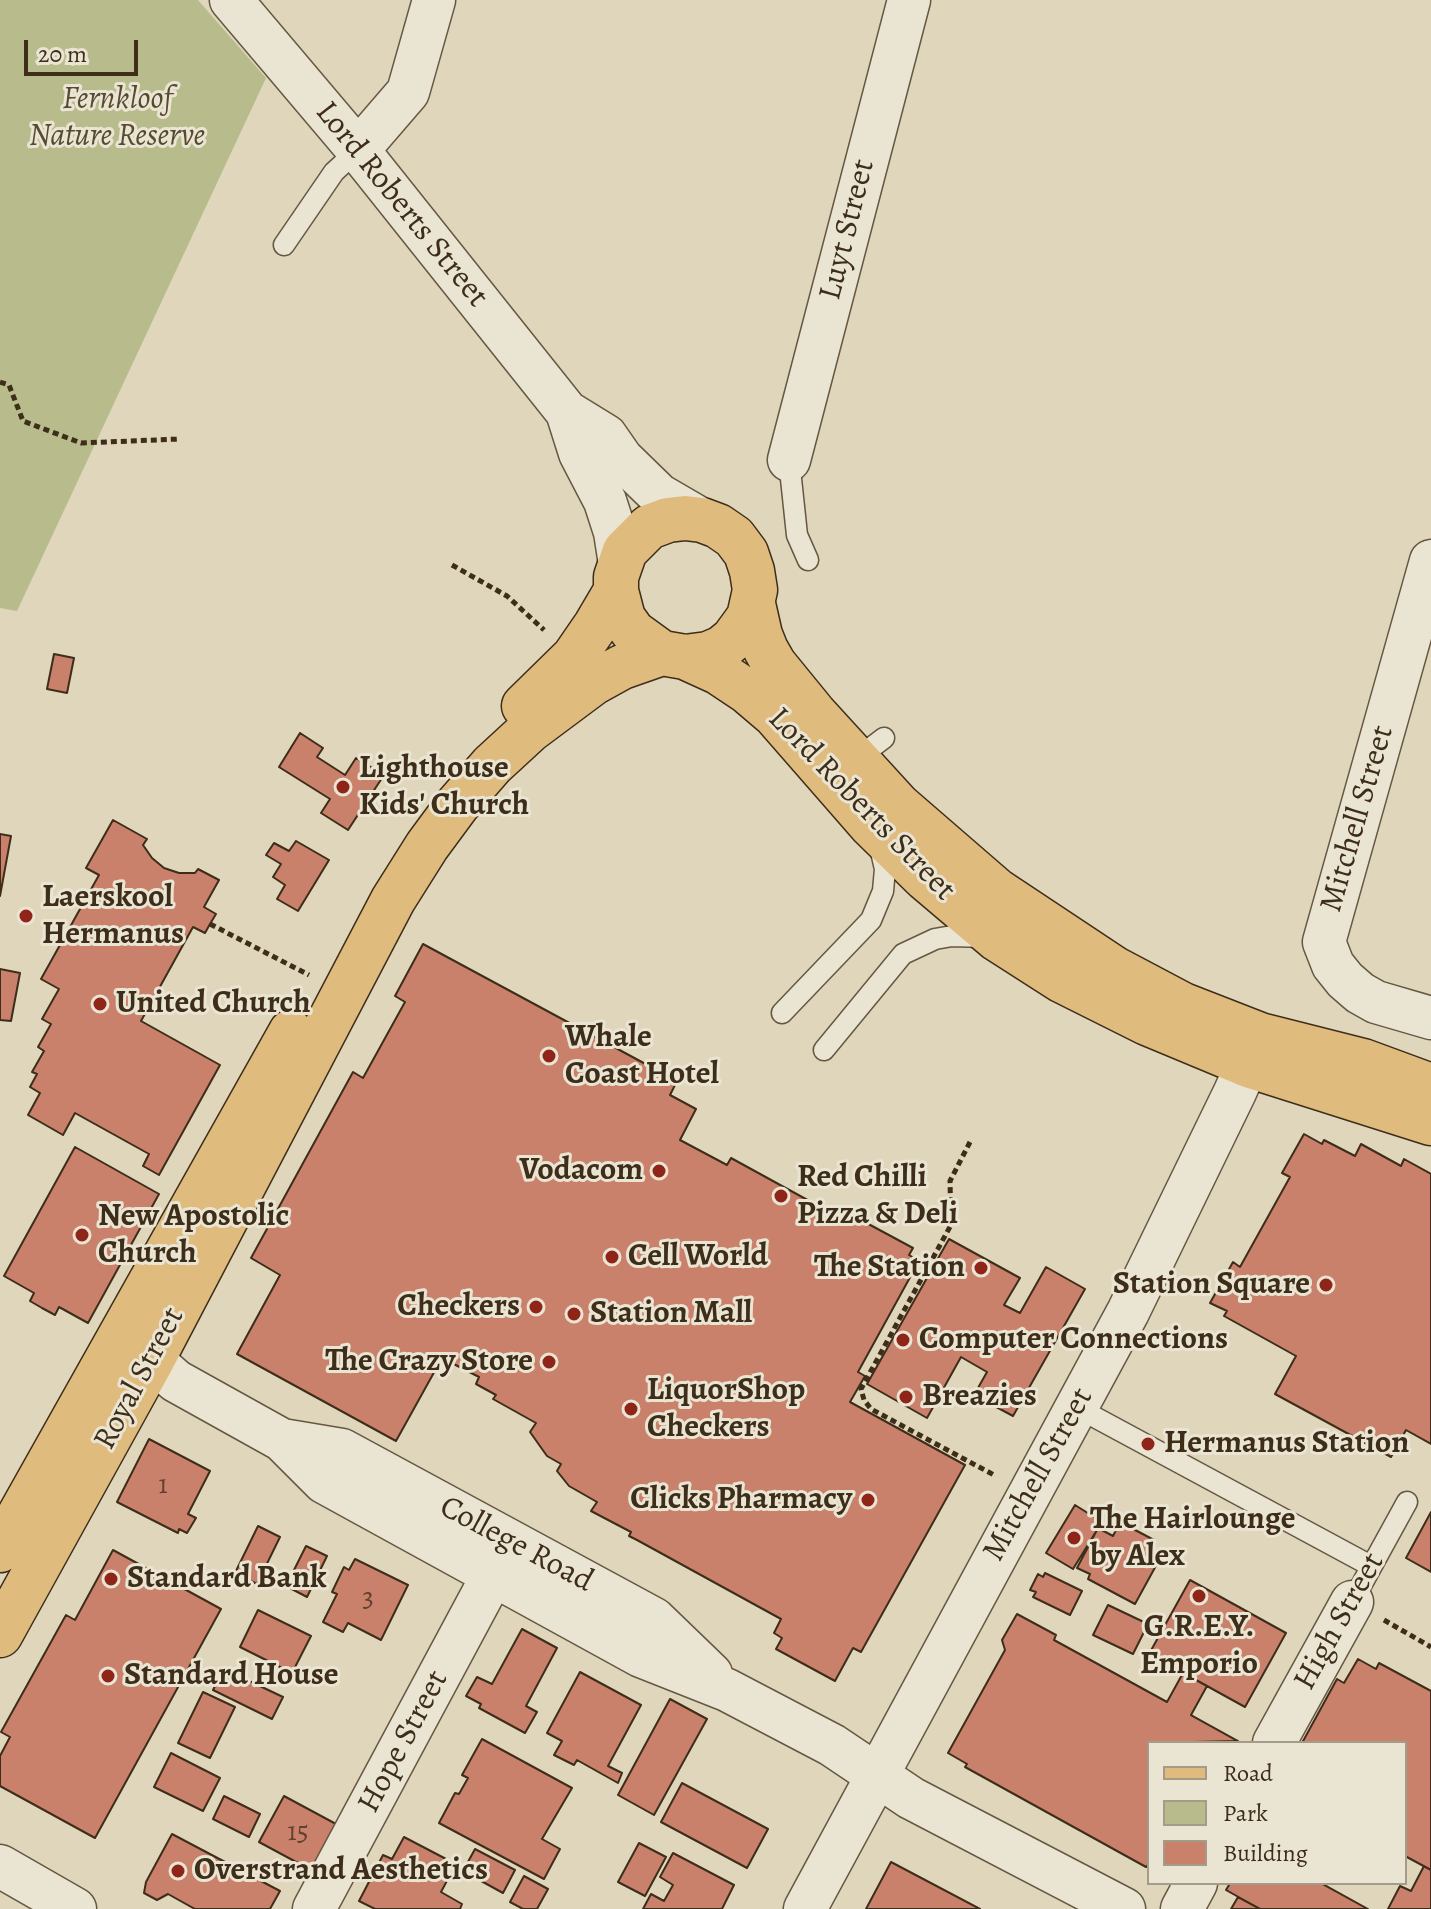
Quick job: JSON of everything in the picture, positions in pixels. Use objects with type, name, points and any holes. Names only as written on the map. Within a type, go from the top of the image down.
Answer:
[{"type":"main road","points":[[618,577],[633,541],[649,527],[668,520],[702,520]]},
{"type":"main road","name":"Lord Roberts Street","points":[[702,520],[734,537],[746,553],[752,571],[753,604],[760,635],[774,664],[870,749],[946,849],[996,890],[1041,922],[1149,988],[1221,1021],[1254,1050],[1363,1061],[1431,1086]]},
{"type":"main road","name":"Lord Roberts Street","points":[[618,577],[623,618],[633,632],[673,655],[718,672],[748,692],[775,715],[871,825],[925,878],[997,939],[1061,980],[1111,1006],[1254,1050],[1431,1123]]},
{"type":"main road","name":"Royal Street","points":[[0,1635],[134,1350],[320,981],[404,835],[435,794],[470,756],[574,657],[618,577]]},
{"type":"main road","points":[[673,655],[708,654],[722,648],[743,629],[753,604]]},
{"type":"main road","name":"Royal Street","points":[[0,1550],[134,1350],[427,846],[484,775],[530,730],[593,683],[622,667],[673,655]]},
{"type":"street","name":"Lord Roberts Street","points":[[231,0],[358,150],[567,412],[606,436],[622,459],[659,495],[702,520]]},
{"type":"street","points":[[358,150],[408,92],[434,0]]},
{"type":"street","name":"Luyt Street","points":[[789,460],[909,0]]},
{"type":"street","name":"Lord Roberts Street","points":[[567,412],[580,453],[605,501],[615,532],[618,577]]},
{"type":"street","name":"Mitchell Street","points":[[1431,561],[1324,942],[1333,965],[1360,993],[1376,1002],[1431,1018]]},
{"type":"street","name":"Mitchell Street","points":[[805,1909],[1128,1312],[1254,1050]]},
{"type":"street","name":"College Road","points":[[134,1350],[176,1381],[282,1440],[324,1482],[641,1656],[727,1690],[832,1745],[911,1798],[1124,1909]]},
{"type":"street","name":"College Road","points":[[282,1440],[342,1450],[654,1619],[727,1690]]},
{"type":"street","name":"Hope Street","points":[[314,1909],[493,1575]]},
{"type":"street","name":"High Street","points":[[1275,1741],[1361,1584]]},
{"type":"street","points":[[0,1866],[75,1909]]},
{"type":"street","points":[[1182,1909],[1195,1885]]},
{"type":"lane","points":[[284,245],[334,172],[358,150]]},
{"type":"lane","points":[[789,460],[797,535],[808,560]]},
{"type":"lane","points":[[782,1013],[871,920],[883,891],[885,869],[881,846],[871,825]]},
{"type":"lane","points":[[824,1050],[903,954],[935,939],[952,936],[975,935],[997,939]]},
{"type":"lane","points":[[1076,1407],[1361,1584]]},
{"type":"lane","name":"High Street","points":[[1361,1584],[1407,1502]]},
{"type":"path","points":[[0,382],[9,385],[23,421],[81,443],[180,439]]},
{"type":"path","points":[[452,565],[507,596],[548,633]]},
{"type":"path","points":[[210,924],[320,981]]},
{"type":"path","points":[[970,1142],[950,1181],[951,1225],[863,1382],[862,1396],[871,1409],[994,1475],[1001,1463]]},
{"type":"path","points":[[1361,1584],[1431,1647]]},
{"type":"green space","name":"Fernkloof Nature Reserve","points":[[0,0],[198,0],[266,78],[17,611],[0,608]]},
{"type":"building","points":[[54,654],[74,658],[67,693],[47,689]]},
{"type":"building","name":"Lighthouse Kids' Church","points":[[300,733],[323,748],[317,757],[345,775],[356,758],[384,775],[348,830],[321,813],[330,799],[279,767]]},
{"type":"building","name":"United Church","points":[[113,820],[147,839],[143,845],[164,868],[179,873],[195,873],[198,869],[219,880],[204,907],[216,914],[205,933],[193,927],[141,1021],[220,1065],[159,1175],[143,1166],[149,1154],[75,1113],[63,1135],[28,1115],[40,1093],[30,1087],[37,1074],[32,1072],[44,1051],[38,1047],[51,1024],[42,1019],[59,989],[41,979],[99,875],[86,868]]},
{"type":"building","points":[[0,834],[11,836],[0,896]]},
{"type":"building","points":[[296,841],[329,860],[298,911],[277,899],[285,885],[273,877],[281,864],[266,855],[274,843],[289,851]]},
{"type":"building","name":"Station Mall","points":[[423,944],[677,1081],[670,1095],[696,1109],[680,1140],[727,1165],[731,1158],[844,1220],[848,1213],[913,1248],[909,1255],[919,1261],[858,1372],[865,1376],[850,1402],[965,1465],[861,1652],[853,1648],[835,1681],[776,1649],[782,1638],[774,1633],[781,1619],[629,1536],[631,1532],[591,1511],[597,1502],[569,1486],[557,1471],[561,1464],[547,1456],[530,1432],[536,1423],[493,1399],[496,1395],[476,1384],[479,1377],[442,1358],[396,1441],[237,1354],[280,1275],[251,1258],[353,1072],[363,1078],[405,1002],[395,996]]},
{"type":"building","points":[[0,969],[20,973],[11,1021],[0,1020]]},
{"type":"building","name":"Station Square","points":[[1304,1134],[1322,1144],[1324,1140],[1355,1156],[1361,1144],[1401,1166],[1404,1159],[1431,1174],[1431,1444],[1406,1430],[1391,1457],[1275,1394],[1296,1356],[1224,1316],[1227,1311],[1210,1303],[1233,1262],[1240,1267],[1290,1177],[1282,1173]]},
{"type":"building","name":"New Apostolic Church","points":[[75,1147],[159,1194],[88,1323],[59,1307],[55,1315],[42,1308],[30,1301],[34,1293],[4,1276]]},
{"type":"building","points":[[949,1239],[1020,1278],[1004,1305],[1020,1313],[1046,1267],[1085,1289],[1013,1416],[974,1395],[987,1372],[961,1357],[927,1418],[867,1384]]},
{"type":"building","points":[[149,1439],[210,1471],[188,1514],[196,1518],[187,1533],[179,1529],[178,1533],[117,1502]]},
{"type":"building","name":"The Hairlounge by Alex","points":[[1075,1505],[1102,1522],[1073,1569],[1046,1553]]},
{"type":"building","points":[[1431,1512],[1431,1572],[1406,1558]]},
{"type":"building","points":[[1120,1522],[1154,1540],[1145,1556],[1158,1562],[1135,1604],[1088,1579],[1090,1574],[1077,1568],[1098,1528],[1113,1536]]},
{"type":"building","points":[[258,1526],[280,1537],[257,1584],[235,1573]]},
{"type":"building","points":[[306,1546],[327,1556],[307,1597],[286,1586]]},
{"type":"building","name":"Standard House","points":[[113,1550],[221,1609],[95,1838],[0,1786],[0,1756],[10,1737],[1,1732],[66,1615],[75,1620]]},
{"type":"building","points":[[355,1559],[408,1585],[381,1640],[348,1623],[343,1632],[323,1622],[337,1594],[332,1592],[344,1567],[349,1570]]},
{"type":"building","points":[[1045,1573],[1082,1591],[1070,1615],[1033,1597],[1036,1592],[1030,1590],[1038,1574],[1043,1577]]},
{"type":"building","points":[[1190,1580],[1286,1633],[1245,1707],[1149,1654]]},
{"type":"building","points":[[1108,1605],[1148,1624],[1133,1654],[1093,1635]]},
{"type":"building","points":[[258,1610],[311,1636],[292,1673],[240,1647]]},
{"type":"building","points":[[1017,1614],[1056,1635],[1054,1640],[1167,1702],[1183,1673],[1207,1686],[1191,1715],[1238,1741],[1147,1741],[1146,1867],[965,1767],[967,1764],[948,1753],[1005,1650],[1002,1640]]},
{"type":"building","points":[[522,1629],[557,1648],[526,1706],[537,1712],[525,1733],[479,1708],[481,1704],[466,1696],[477,1677],[492,1684]]},
{"type":"building","points":[[1358,1659],[1376,1669],[1379,1663],[1431,1691],[1431,1870],[1407,1857],[1407,1741],[1303,1741],[1337,1679],[1344,1683]]},
{"type":"building","points":[[224,1669],[283,1697],[272,1719],[213,1690]]},
{"type":"building","points":[[580,1672],[641,1705],[608,1766],[622,1773],[618,1783],[577,1760],[574,1765],[554,1755],[562,1741],[547,1733]]},
{"type":"building","points":[[203,1692],[235,1707],[210,1758],[178,1743]]},
{"type":"building","points":[[670,1699],[707,1719],[654,1815],[618,1795]]},
{"type":"building","points":[[482,1739],[572,1788],[542,1839],[560,1849],[544,1879],[439,1823],[455,1793],[459,1794],[468,1778],[462,1775]]},
{"type":"building","points":[[171,1753],[220,1778],[203,1811],[154,1787]]},
{"type":"building","points":[[682,1783],[768,1829],[747,1868],[661,1822]]},
{"type":"building","points":[[224,1796],[260,1814],[249,1837],[213,1819]]},
{"type":"building","points":[[284,1796],[336,1824],[311,1870],[259,1842]]},
{"type":"building","points":[[172,1834],[280,1891],[270,1909],[195,1909],[168,1894],[157,1900],[144,1893],[146,1882]]},
{"type":"building","points":[[404,1837],[448,1860],[441,1873],[449,1877],[441,1892],[462,1904],[460,1909],[375,1909],[359,1901],[383,1855],[392,1859]]},
{"type":"building","points":[[639,1843],[666,1857],[645,1896],[618,1882]]},
{"type":"building","points":[[475,1849],[515,1870],[503,1893],[463,1871]]},
{"type":"building","points":[[673,1853],[734,1885],[722,1909],[643,1909],[651,1894],[664,1901],[673,1885],[660,1877]]},
{"type":"building","points":[[891,1862],[980,1909],[866,1909]]},
{"type":"building","points":[[1424,1866],[1431,1870],[1431,1909],[1388,1909],[1400,1886],[1411,1891]]},
{"type":"building","points":[[524,1876],[548,1889],[537,1909],[523,1909],[510,1902]]},
{"type":"building","points":[[1229,1885],[1325,1885],[1368,1909],[1260,1909],[1226,1890]]},
{"type":"building","points":[[1238,1897],[1260,1909],[1231,1909]]},
{"type":"place","name":"Lighthouse Kids' Church","points":[[343,787]]},
{"type":"place","name":"Laerskool Hermanus","points":[[26,916]]},
{"type":"place","name":"United Church","points":[[100,1004]]},
{"type":"place","name":"Whale Coast Hotel","points":[[549,1056]]},
{"type":"place","name":"Vodacom","points":[[659,1171]]},
{"type":"place","name":"Red Chilli Pizza & Deli","points":[[781,1196]]},
{"type":"place","name":"New Apostolic Church","points":[[82,1235]]},
{"type":"place","name":"Cell World","points":[[612,1257]]},
{"type":"place","name":"The Station","points":[[981,1268]]},
{"type":"place","name":"Station Square","points":[[1326,1285]]},
{"type":"place","name":"Checkers","points":[[536,1307]]},
{"type":"place","name":"Station Mall","points":[[574,1314]]},
{"type":"place","name":"Computer Connections","points":[[903,1340]]},
{"type":"place","name":"The Crazy Store","points":[[549,1362]]},
{"type":"place","name":"Breazies","points":[[906,1397]]},
{"type":"place","name":"LiquorShop Checkers","points":[[631,1409]]},
{"type":"place","name":"Hermanus Station","points":[[1148,1444]]},
{"type":"place","name":"Clicks Pharmacy","points":[[868,1500]]},
{"type":"place","name":"The Hairlounge by Alex","points":[[1074,1538]]},
{"type":"place","name":"Standard Bank","points":[[111,1579]]},
{"type":"place","name":"G.R.E.Y. Emporio","points":[[1199,1596]]},
{"type":"place","name":"Standard House","points":[[108,1676]]},
{"type":"place","name":"Overstrand Aesthetics","points":[[178,1871]]}]
